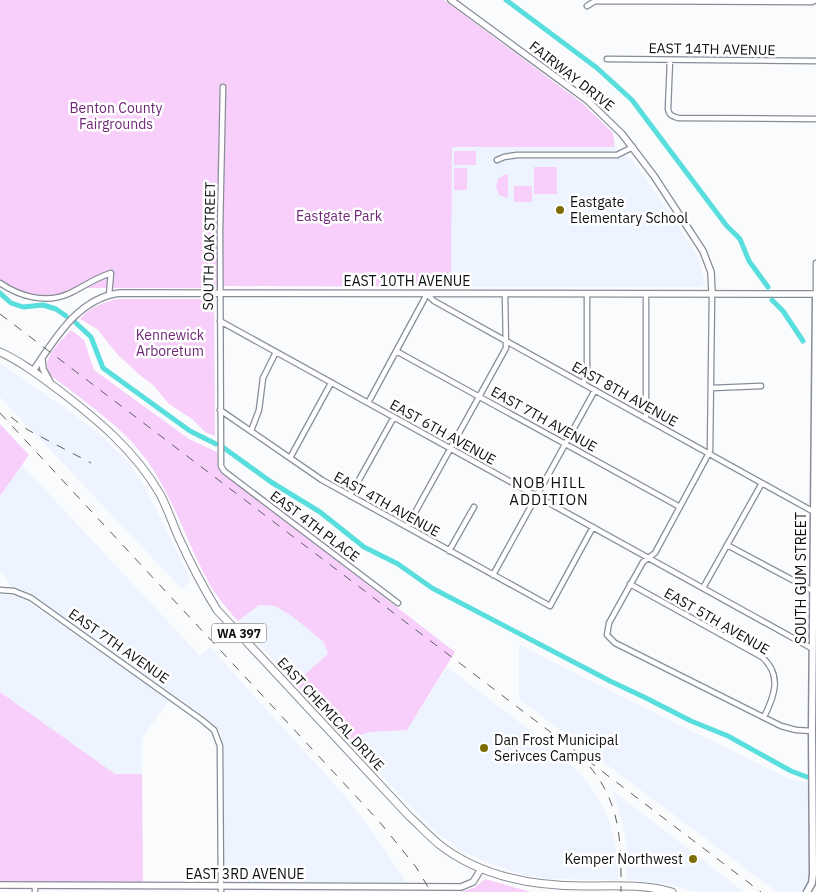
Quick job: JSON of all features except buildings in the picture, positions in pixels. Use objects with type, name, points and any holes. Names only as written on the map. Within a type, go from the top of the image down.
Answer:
[{"type":"main road","name":"SOUTH GUM STREET","points":[[811,888],[813,877],[812,730],[815,592],[816,294]]},
{"type":"main road","name":"EAST CHEMICAL DRIVE","points":[[0,352],[33,371],[119,439],[141,465],[161,495],[199,581],[217,610],[409,816],[440,845],[481,869],[510,878],[546,885],[641,886],[672,892]]},
{"type":"street","name":"FAIRWAY DRIVE","points":[[451,0],[587,100],[611,123],[632,147],[670,199],[702,251],[711,272],[712,294]]},
{"type":"street","points":[[590,3],[816,0]]},
{"type":"street","name":"EAST 14TH AVENUE","points":[[607,59],[816,61]]},
{"type":"street","points":[[670,60],[668,109],[670,115],[678,118],[816,119]]},
{"type":"street","name":"SOUTH OAK STREET","points":[[220,466],[220,294],[224,87]]},
{"type":"street","points":[[497,160],[517,155],[617,155],[632,147]]},
{"type":"street","name":"SOUTH GUM STREET","points":[[816,263],[816,294]]},
{"type":"street","points":[[0,282],[21,294],[51,298],[66,295],[93,279],[111,273],[109,295]]},
{"type":"street","name":"EAST 10TH AVENUE","points":[[33,371],[77,314],[85,307],[109,295],[120,293],[816,294]]},
{"type":"street","points":[[368,403],[428,294]]},
{"type":"street","name":"EAST 8TH AVENUE","points":[[428,294],[434,301],[814,512]]},
{"type":"street","points":[[407,527],[506,348],[505,294]]},
{"type":"street","points":[[583,384],[587,373],[587,294]]},
{"type":"street","points":[[646,294],[646,418]]},
{"type":"street","points":[[712,294],[711,447],[709,454],[654,553],[643,562],[630,584],[609,623],[607,635],[615,643],[764,717],[788,728],[812,730]]},
{"type":"street","name":"EAST 6TH AVENUE","points":[[220,321],[813,648]]},
{"type":"street","name":"EAST 7TH AVENUE","points":[[396,351],[680,507]]},
{"type":"street","points":[[251,431],[259,410],[263,378],[276,352]]},
{"type":"street","points":[[43,356],[43,369],[46,378],[53,386]]},
{"type":"street","points":[[290,458],[331,383]]},
{"type":"street","points":[[712,388],[761,386]]},
{"type":"street","points":[[493,575],[595,390]]},
{"type":"street","name":"EAST 4TH AVENUE","points":[[220,410],[322,480],[550,606],[593,527]]},
{"type":"street","points":[[350,496],[394,417]]},
{"type":"street","name":"EAST 4TH PLACE","points":[[220,466],[224,471],[398,603]]},
{"type":"street","points":[[704,588],[762,483]]},
{"type":"street","points":[[449,551],[474,507]]},
{"type":"street","points":[[727,545],[815,592]]},
{"type":"street","name":"EAST 5TH AVENUE","points":[[630,584],[762,657],[773,671],[774,687],[772,700],[764,717]]},
{"type":"street","name":"EAST 7TH AVENUE","points":[[0,590],[14,591],[31,598],[208,724],[217,735],[220,746],[221,889]]},
{"type":"street","name":"EAST 3RD AVENUE","points":[[0,885],[35,889],[461,887],[473,882],[481,869]]},
{"type":"shaded area","name":"Eastgate Elementary School","points":[[452,147],[616,147],[633,161],[676,222],[698,257],[705,282],[699,287],[451,287]]},
{"type":"shaded area","points":[[0,363],[72,413],[104,438],[129,463],[147,491],[191,580],[182,589],[0,397]]},
{"type":"shaded area","points":[[22,465],[200,656],[210,647],[345,796],[372,831],[406,882],[224,882],[224,746],[220,732],[207,718],[28,592],[9,585],[5,575],[0,571],[0,496]]},
{"type":"shaded area","points":[[0,594],[17,596],[28,602],[169,700],[142,738],[142,774],[115,774],[0,692]]},
{"type":"shaded area","points":[[259,605],[275,606],[293,617],[324,642],[328,654],[295,683],[238,621]]},
{"type":"shaded area","points":[[519,644],[792,780],[808,782],[808,885],[801,892],[777,892],[519,699]]},
{"type":"shaded area","points":[[447,667],[561,754],[590,785],[609,819],[617,853],[618,880],[549,879],[523,875],[463,852],[431,828],[348,740],[369,732],[407,730]]},
{"type":"shaded area","points":[[612,790],[744,892],[695,892],[672,885],[626,879],[626,839]]},
{"type":"green space","name":"Benton County Fairgrounds","points":[[0,0],[444,0],[582,103],[613,133],[615,147],[452,147],[451,287],[226,286],[211,288],[74,288],[55,295],[33,295],[19,290],[0,279]]},
{"type":"green space","points":[[454,151],[476,151],[476,165],[454,165]]},
{"type":"green space","points":[[534,167],[557,167],[557,194],[534,194]]},
{"type":"green space","points":[[454,168],[467,168],[467,190],[454,190]]},
{"type":"green space","points":[[506,174],[508,175],[508,198],[499,195],[496,187],[498,179]]},
{"type":"green space","points":[[514,186],[532,186],[532,202],[514,202]]},
{"type":"green space","name":"Kennewick Arboretum","points":[[118,299],[211,299],[214,302],[215,436],[205,432],[192,419],[169,404],[153,385],[118,355],[97,329],[80,319],[88,311]]},
{"type":"green space","points":[[71,330],[84,340],[94,370],[189,439],[217,452],[218,465],[223,473],[455,652],[407,730],[369,732],[348,740],[295,683],[328,654],[324,642],[293,617],[275,606],[259,605],[238,621],[226,607],[208,581],[173,506],[148,462],[115,425],[49,374],[48,362],[53,350]]},
{"type":"green space","points":[[0,424],[29,455],[0,496]]},
{"type":"green space","points":[[0,692],[115,774],[142,774],[143,882],[0,882]]},
{"type":"green space","points":[[485,879],[531,892],[460,892],[474,888]]},
{"type":"waterway","points":[[506,0],[597,68],[632,100],[726,225],[740,239],[749,261],[768,287]]},
{"type":"waterway","points":[[0,293],[11,303],[23,307],[43,305],[56,309],[66,316]]},
{"type":"waterway","points":[[772,300],[783,311],[803,341]]},
{"type":"waterway","points":[[76,323],[91,337],[103,368],[190,431],[216,444]]},
{"type":"waterway","points":[[224,448],[271,482],[320,512],[364,547],[398,564],[432,588],[610,681],[691,721],[728,736],[791,771],[807,777]]},
{"type":"railway","points":[[0,314],[761,892]]},
{"type":"railway","points":[[0,413],[378,820],[416,867],[431,892]]},
{"type":"railway","points":[[11,417],[28,430],[91,463]]},
{"type":"railway","points":[[590,767],[608,796],[618,826],[621,858],[621,892]]},
{"type":"place","name":"Eastgate Elementary School","points":[[560,210]]},
{"type":"place","name":"Dan Frost Municipal Serivces Campus","points":[[484,748]]},
{"type":"place","name":"Kemper Northwest","points":[[693,859]]},
{"type":"district","name":"NOB HILL ADDITION","points":[[549,490]]},
{"type":"park label","name":"Eastgate Park","points":[[339,216]]}]
